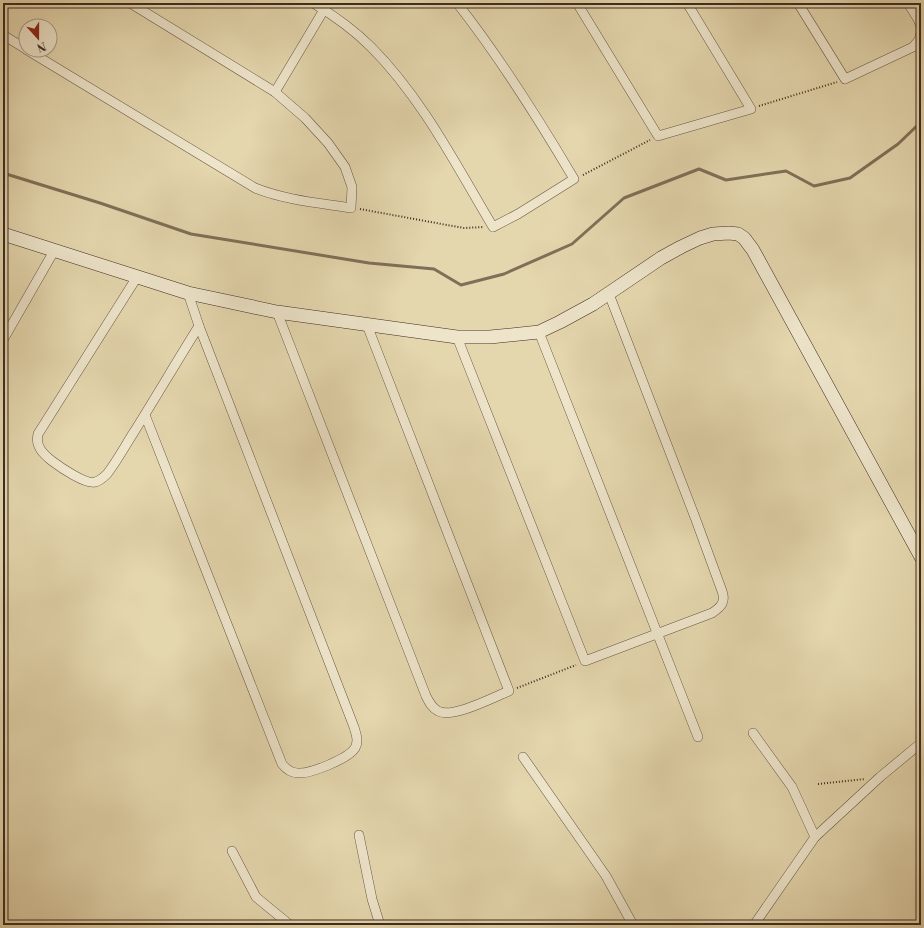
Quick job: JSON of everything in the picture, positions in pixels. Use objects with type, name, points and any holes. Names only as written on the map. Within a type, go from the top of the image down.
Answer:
[{"type":"street","points":[[40,58],[255,188],[286,197],[351,208],[352,186],[345,168],[318,130],[306,118],[275,92],[130,3]]},
{"type":"street","points":[[313,3],[326,6],[370,46],[396,74],[443,143],[493,227],[518,214],[574,179],[508,72],[485,38],[457,3]]},
{"type":"street","points":[[577,3],[658,136],[751,109],[687,3]]},
{"type":"street","points":[[798,3],[845,79],[913,47],[919,40],[921,33]]},
{"type":"street","points":[[908,3],[921,27]]},
{"type":"street","points":[[275,92],[326,6]]},
{"type":"street","points":[[3,35],[18,44]]},
{"type":"street","points":[[3,234],[137,278],[188,293],[277,312],[458,337],[490,337],[539,332],[580,312],[680,247],[713,234],[729,232],[738,234],[744,238],[753,250],[921,557]]},
{"type":"street","points":[[3,340],[54,251]]},
{"type":"street","points":[[137,278],[40,431],[38,436],[38,444],[42,453],[58,465],[84,480],[95,482],[107,474],[199,326]]},
{"type":"street","points":[[145,415],[282,764],[290,771],[301,773],[325,766],[344,758],[350,754],[356,746],[357,739],[354,727],[199,326],[188,293]]},
{"type":"street","points":[[458,337],[585,661],[712,613],[721,607],[724,602],[724,597],[696,520],[609,294]]},
{"type":"street","points":[[277,312],[429,702],[439,712],[457,712],[509,691],[367,325]]},
{"type":"street","points":[[539,332],[698,737]]},
{"type":"street","points":[[753,733],[792,787],[815,838]]},
{"type":"street","points":[[754,925],[815,838],[880,777],[921,743]]},
{"type":"street","points":[[523,757],[606,876],[633,925]]},
{"type":"street","points":[[359,835],[372,899],[380,925]]},
{"type":"street","points":[[232,851],[256,897],[290,925]]},
{"type":"path","points":[[751,109],[845,79]]},
{"type":"path","points":[[574,179],[658,136]]},
{"type":"path","points":[[351,208],[447,225],[476,228],[493,227]]},
{"type":"path","points":[[509,691],[585,661]]},
{"type":"path","points":[[818,784],[880,777]]},
{"type":"waterway","points":[[3,173],[100,203],[191,234],[369,263],[434,269],[461,285],[504,274],[572,244],[624,198],[699,169],[726,180],[786,171],[814,186],[850,178],[898,144],[921,122]]}]
